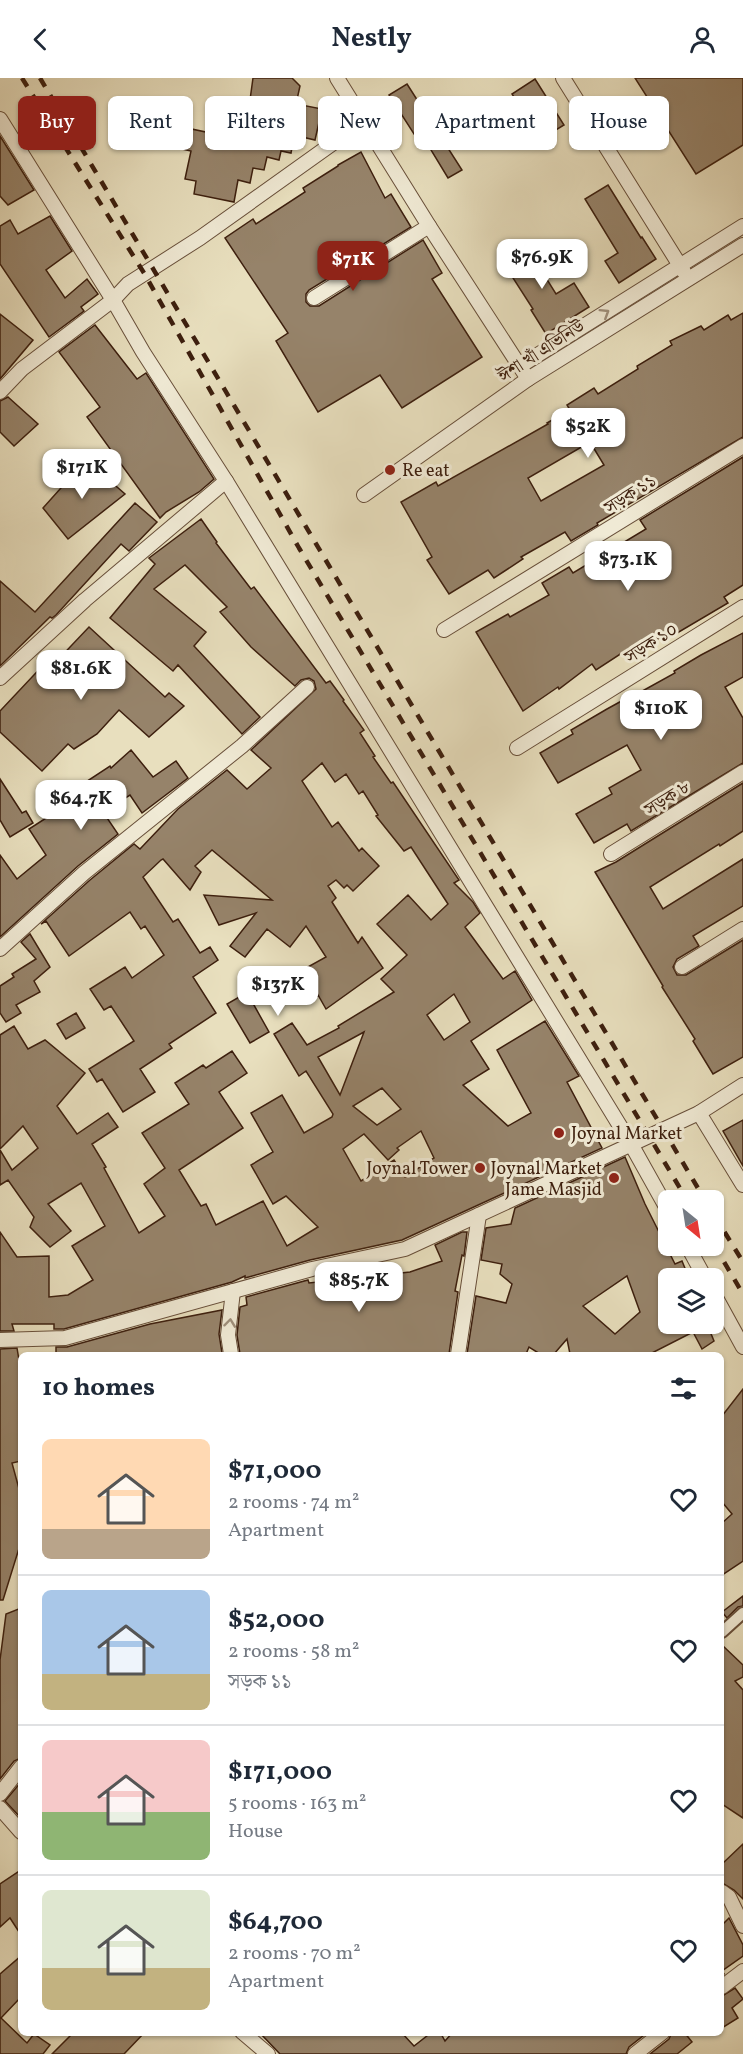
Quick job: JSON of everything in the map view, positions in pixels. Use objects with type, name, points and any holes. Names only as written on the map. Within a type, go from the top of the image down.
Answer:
[{"type":"street","points":[[337,78],[348,96]]},
{"type":"street","points":[[563,78],[689,280]]},
{"type":"street","points":[[0,119],[226,482],[632,1144],[658,1192]]},
{"type":"street","points":[[0,392],[22,369],[112,300],[128,284],[200,238],[323,150]]},
{"type":"street","points":[[382,150],[528,379]]},
{"type":"street","points":[[314,298],[429,226]]},
{"type":"street","points":[[520,366],[743,226]]},
{"type":"street","name":"ঈশা খাঁ এভিনিউ","points":[[364,495],[528,379],[743,245]]},
{"type":"street","name":"সড়ক ১১","points":[[444,630],[743,446]]},
{"type":"street","points":[[0,678],[85,600],[226,482]]},
{"type":"street","name":"সড়ক ১০","points":[[517,748],[743,607]]},
{"type":"street","points":[[0,949],[84,873],[242,746],[307,687]]},
{"type":"street","name":"সড়ক ৮","points":[[611,854],[743,772]]},
{"type":"street","points":[[682,967],[743,929]]},
{"type":"street","points":[[0,1340],[65,1338],[312,1269],[405,1249],[699,1113],[743,1086]]},
{"type":"street","points":[[699,1113],[743,1185]]},
{"type":"street","points":[[458,1352],[478,1215]]},
{"type":"street","points":[[231,1352],[228,1335],[234,1291]]},
{"type":"street","points":[[724,1312],[743,1347]]},
{"type":"street","points":[[724,1630],[743,1613]]},
{"type":"street","points":[[0,1794],[18,1771]]},
{"type":"street","points":[[0,1808],[18,1829]]},
{"type":"street","points":[[724,1893],[729,1897],[743,1926]]},
{"type":"street","points":[[724,1985],[743,1971]]},
{"type":"street","points":[[246,2036],[268,2054]]},
{"type":"street","points":[[635,2054],[658,2036]]},
{"type":"building","points":[[253,78],[292,78],[300,86],[298,96],[251,96]]},
{"type":"building","points":[[635,78],[743,78],[743,145],[696,174],[669,132],[669,96],[646,96]]},
{"type":"building","points":[[535,79],[546,96],[513,96],[512,94]]},
{"type":"building","points":[[407,84],[415,96],[414,134],[402,115],[402,96],[389,95]]},
{"type":"building","points":[[306,106],[318,108],[315,140],[306,138]]},
{"type":"building","points":[[557,114],[564,125],[557,129]]},
{"type":"building","points":[[193,129],[205,132],[205,150],[292,150],[291,153],[281,151],[279,160],[267,157],[264,170],[253,168],[250,183],[238,180],[234,202],[194,194],[196,181],[185,179],[191,151],[186,150],[193,150]]},
{"type":"building","points":[[0,136],[34,190],[8,205],[0,196]]},
{"type":"building","points":[[431,150],[449,150],[462,170],[448,178]]},
{"type":"building","points":[[361,152],[385,198],[391,194],[411,227],[309,290],[306,294],[306,302],[310,306],[319,306],[423,240],[442,273],[432,279],[482,357],[402,408],[380,375],[318,412],[276,341],[288,333],[225,238],[253,219],[256,224],[305,192],[303,188]]},
{"type":"building","points":[[608,185],[656,259],[619,283],[605,261],[618,253],[585,199]]},
{"type":"building","points":[[50,216],[72,251],[46,270],[65,298],[87,279],[98,294],[81,307],[84,311],[49,337],[0,264],[0,226],[10,220],[18,234]]},
{"type":"building","points":[[523,241],[556,294],[574,283],[589,307],[546,334],[499,256]]},
{"type":"building","points":[[743,313],[743,437],[597,523],[598,525],[571,541],[565,532],[521,557],[523,559],[494,578],[488,570],[449,594],[427,560],[432,557],[401,502],[436,482],[438,486],[548,424],[570,410],[567,405],[594,388],[598,394],[638,369],[637,366],[672,345],[670,341],[701,326],[704,330],[728,315],[731,320]],"holes":[[[590,442],[604,465],[541,501],[528,478]]]},
{"type":"building","points":[[0,314],[33,340],[0,379]]},
{"type":"building","points":[[95,325],[137,379],[146,373],[214,479],[160,518],[87,417],[100,407],[59,352]]},
{"type":"building","points":[[8,397],[38,424],[14,446],[0,432],[0,401]]},
{"type":"building","points":[[743,457],[743,585],[724,597],[728,603],[667,639],[664,635],[635,653],[631,647],[596,670],[592,664],[559,689],[558,687],[523,711],[476,632],[508,614],[510,617],[549,595],[542,583],[569,567],[573,573],[646,529],[640,520]]},
{"type":"building","points":[[86,460],[125,494],[68,539],[43,508]]},
{"type":"building","points":[[135,503],[157,522],[129,551],[121,544],[56,615],[50,617],[0,666],[0,581],[35,612]]},
{"type":"building","points":[[201,519],[251,589],[254,587],[326,683],[330,681],[364,730],[360,733],[375,756],[373,757],[391,783],[393,782],[459,880],[454,883],[473,902],[480,913],[465,927],[503,979],[515,971],[532,1000],[471,1041],[489,1069],[463,1085],[508,1126],[531,1113],[497,1050],[545,1021],[579,1076],[567,1082],[602,1148],[402,1240],[310,1260],[245,1278],[245,1276],[232,1282],[64,1329],[54,1329],[54,1324],[12,1324],[14,1331],[0,1331],[0,1232],[17,1257],[49,1256],[49,1297],[68,1295],[93,1280],[72,1246],[105,1226],[81,1183],[48,1204],[71,1231],[50,1247],[30,1227],[34,1217],[8,1180],[0,1185],[0,1150],[12,1170],[38,1148],[23,1126],[0,1149],[0,1035],[14,1026],[28,1049],[45,1040],[85,1073],[57,1106],[77,1134],[108,1113],[118,1127],[92,1144],[139,1233],[165,1216],[144,1184],[165,1168],[142,1133],[189,1104],[175,1083],[203,1065],[206,1068],[232,1051],[247,1073],[219,1092],[243,1128],[179,1170],[201,1206],[206,1204],[216,1225],[263,1201],[287,1246],[318,1227],[286,1196],[273,1204],[251,1165],[273,1152],[251,1113],[282,1095],[304,1133],[332,1117],[333,1114],[306,1071],[299,1076],[274,1034],[292,1023],[307,1045],[339,1028],[338,1026],[394,992],[381,979],[407,955],[377,924],[408,895],[431,920],[448,904],[411,847],[404,851],[376,816],[378,815],[363,791],[359,794],[346,774],[335,782],[322,763],[302,781],[332,827],[338,822],[359,851],[362,848],[379,866],[353,891],[347,885],[344,888],[336,880],[328,886],[336,898],[332,902],[358,943],[362,937],[383,968],[326,1009],[318,995],[316,996],[297,973],[326,957],[306,926],[290,947],[267,929],[245,957],[230,946],[256,913],[219,925],[204,895],[272,900],[212,850],[195,866],[201,872],[190,890],[163,859],[143,877],[173,922],[178,919],[200,953],[210,947],[218,960],[193,977],[216,1013],[169,1044],[172,1048],[140,1069],[155,1092],[123,1112],[102,1079],[97,1082],[89,1069],[134,1041],[111,1006],[104,1010],[90,989],[125,967],[132,978],[164,955],[145,926],[141,929],[130,912],[69,956],[46,921],[41,924],[134,844],[140,849],[178,809],[227,770],[247,789],[271,768],[251,750],[316,689],[314,681],[309,678],[301,680],[295,686],[251,647],[220,612],[227,607],[185,565],[154,589],[206,632],[194,646],[260,717],[242,734],[178,665],[173,671],[110,618],[155,564],[149,558]],"holes":[[[454,994],[470,1022],[444,1040],[427,1015]],[[364,1032],[340,1095],[318,1057]],[[382,1088],[401,1109],[377,1125],[353,1106]],[[421,1131],[434,1158],[405,1177],[394,1160],[361,1181],[343,1149],[364,1134],[388,1160],[399,1150],[397,1148]]]},
{"type":"building","points":[[89,627],[165,697],[169,693],[184,706],[149,737],[119,710],[97,734],[74,749],[68,744],[42,771],[0,732],[0,711],[48,660],[53,665]]},
{"type":"building","points":[[743,633],[743,677],[725,687],[743,718],[743,763],[631,831],[627,824],[594,843],[576,814],[612,794],[609,788],[641,770],[627,745],[558,783],[540,753],[573,734],[571,730]]},
{"type":"building","points":[[131,750],[153,777],[176,761],[188,778],[142,813],[130,795],[103,812],[118,834],[78,866],[0,937],[0,855],[17,879],[46,855],[29,829],[68,804],[63,797],[110,766],[111,768]]},
{"type":"building","points":[[0,779],[22,813],[26,811],[33,823],[10,837],[0,820]]},
{"type":"building","points":[[743,783],[743,831],[650,887],[663,909],[743,859],[743,906],[693,936],[699,946],[677,959],[673,967],[677,975],[686,975],[743,940],[743,1057],[713,1074],[693,1041],[695,1039],[595,872],[616,862]]},
{"type":"building","points":[[30,934],[50,967],[34,981],[40,992],[16,1005],[21,1013],[6,1022],[0,1013],[0,986],[14,977],[12,974],[36,959],[21,942]]},
{"type":"building","points":[[260,985],[250,998],[269,1032],[250,1043],[227,1004]]},
{"type":"building","points":[[76,1013],[85,1028],[66,1039],[57,1024]]},
{"type":"building","points":[[743,1120],[743,1166],[723,1131]]},
{"type":"building","points":[[625,1157],[658,1230],[658,1256],[671,1256],[675,1264],[682,1261],[685,1268],[658,1268],[658,1334],[689,1334],[654,1352],[570,1352],[567,1339],[556,1352],[537,1352],[529,1347],[527,1352],[467,1352],[476,1296],[506,1303],[512,1284],[500,1274],[502,1264],[481,1260],[486,1228],[511,1224],[515,1208]],"holes":[[[627,1276],[640,1312],[615,1334],[583,1306]]]},
{"type":"building","points":[[462,1232],[467,1232],[464,1256],[462,1255],[455,1291],[458,1292],[449,1352],[240,1352],[237,1335],[240,1307],[247,1305],[246,1297],[308,1280],[309,1283],[410,1272],[442,1261],[435,1245]]},
{"type":"building","points":[[222,1310],[219,1334],[222,1352],[56,1352],[56,1347],[67,1347],[150,1324]]},
{"type":"building","points":[[694,1334],[711,1334],[714,1341],[702,1349]]},
{"type":"building","points":[[17,1348],[18,1354],[18,1462],[12,1463],[18,1485],[18,1552],[3,1600],[0,1600],[0,1349]]},
{"type":"building","points":[[743,1389],[743,1561],[724,1574],[724,1521],[732,1514],[724,1504],[724,1413]]},
{"type":"building","points":[[743,1596],[743,1606],[738,1607],[727,1618],[724,1610]]},
{"type":"building","points":[[18,1609],[18,1759],[0,1779],[0,1660],[6,1614]]},
{"type":"building","points":[[724,1647],[743,1665],[743,1677],[735,1681],[743,1690],[743,1818],[724,1805]]},
{"type":"building","points":[[18,1786],[18,1815],[5,1801]]},
{"type":"building","points":[[743,1844],[743,1899],[724,1884],[724,1862]]},
{"type":"building","points":[[18,1872],[18,1930],[10,1918],[0,1927],[0,1884]]},
{"type":"building","points":[[729,1918],[743,1945],[743,1956],[724,1970],[724,1923]]},
{"type":"building","points":[[18,1959],[18,2000],[1,2018],[27,2043],[32,2036],[37,2036],[50,2045],[43,2054],[0,2054],[0,1974]]},
{"type":"building","points":[[735,1988],[743,1999],[732,2008],[738,2018],[724,2027],[724,1995]]},
{"type":"building","points":[[70,2036],[141,2036],[124,2054],[52,2054]]},
{"type":"building","points":[[263,2036],[405,2036],[414,2046],[427,2036],[442,2036],[445,2041],[449,2036],[643,2036],[629,2047],[626,2054],[280,2054]]},
{"type":"building","points":[[670,2036],[687,2036],[692,2042],[677,2054],[650,2054]]},
{"type":"railway","points":[[22,78],[144,273],[299,548],[681,1190]]},
{"type":"railway","points":[[40,78],[699,1190]]},
{"type":"railway","points":[[724,1231],[743,1262]]},
{"type":"railway","points":[[721,1256],[743,1294]]},
{"type":"place","name":"Re eat","points":[[390,470]]},
{"type":"place","name":"Joynal Market","points":[[559,1133]]},
{"type":"place","name":"Joynal Tower","points":[[480,1168]]},
{"type":"place","name":"Joynal Market Jame Masjid","points":[[614,1178]]}]
